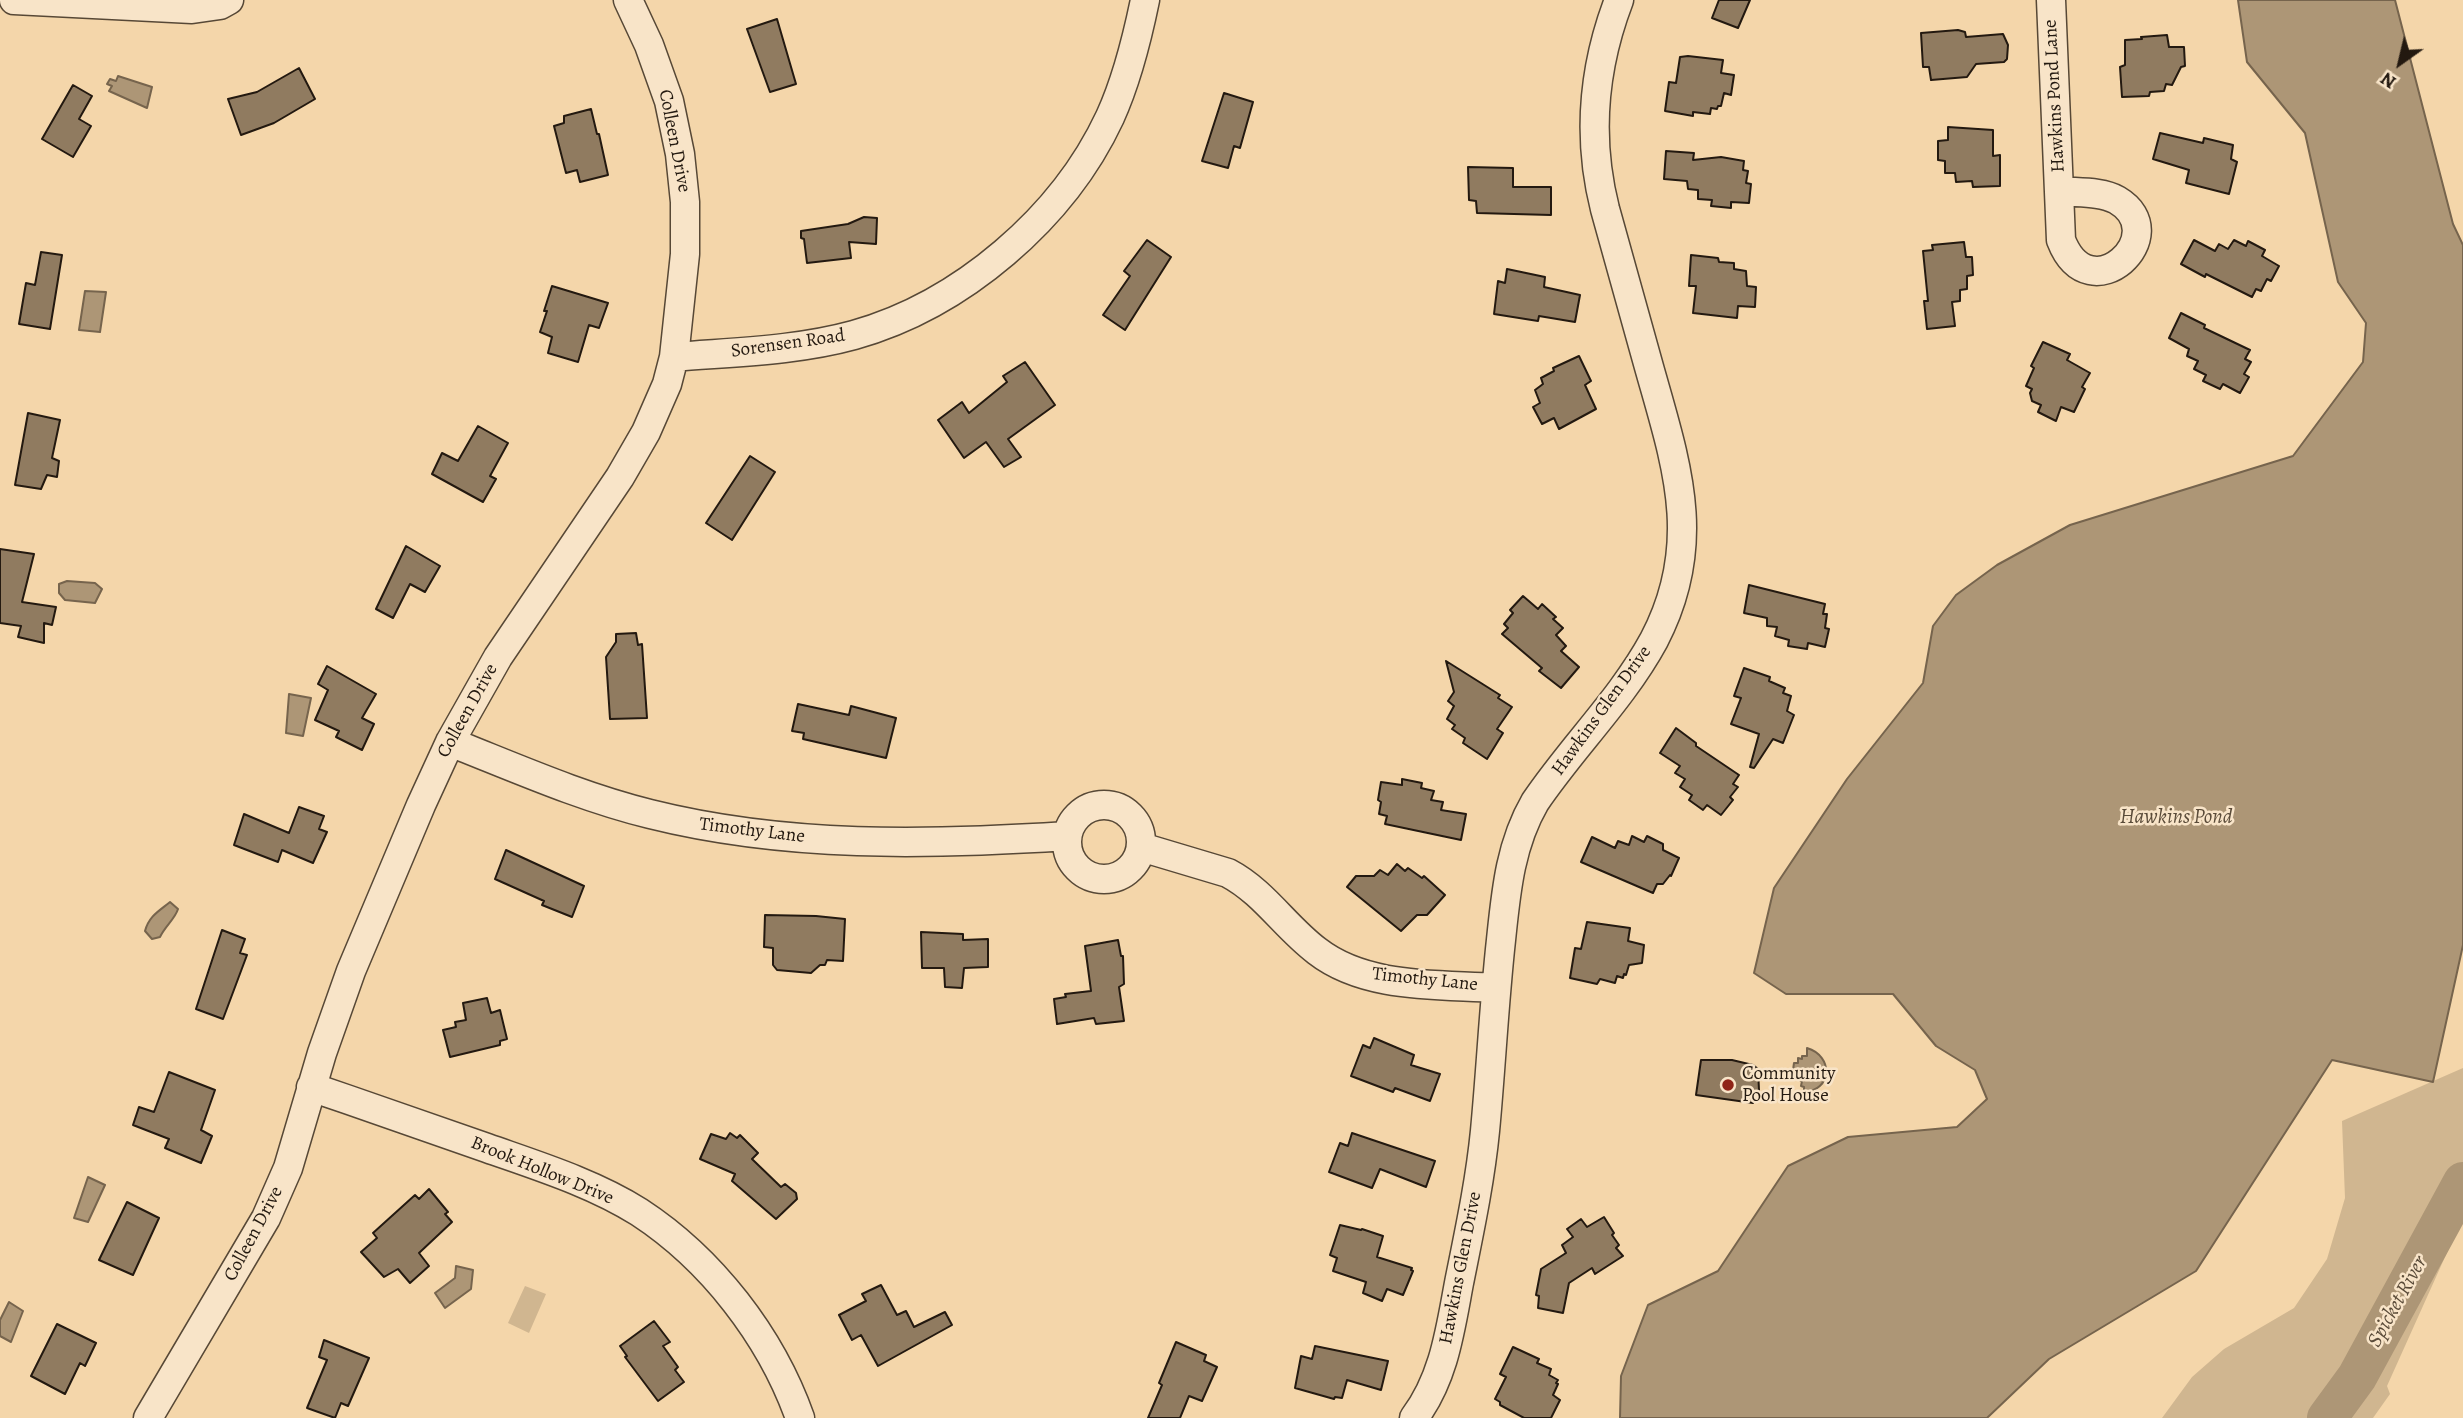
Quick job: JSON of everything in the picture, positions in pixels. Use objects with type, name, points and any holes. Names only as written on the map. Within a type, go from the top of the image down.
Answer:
[{"type":"street","points":[[15,0],[192,9],[220,5],[229,0]]},
{"type":"street","points":[[609,0],[619,0]]},
{"type":"street","name":"Colleen Drive","points":[[148,1418],[266,1218],[288,1168],[351,971],[450,742],[498,657],[569,554],[640,443],[667,384],[674,357],[685,254],[685,202],[680,155],[669,101],[649,45],[628,0]]},
{"type":"street","name":"Sorensen Road","points":[[674,357],[813,344],[853,336],[892,322],[968,281],[1003,254],[1035,224],[1090,153],[1110,118],[1125,80],[1145,0]]},
{"type":"street","name":"Hawkins Glen Drive","points":[[1414,1418],[1430,1393],[1442,1365],[1462,1270],[1485,1134],[1496,988],[1509,873],[1523,824],[1542,791],[1628,682],[1647,652],[1668,603],[1681,552],[1683,517],[1677,469],[1605,209],[1596,167],[1594,119],[1598,78],[1608,31],[1619,0]]},
{"type":"street","name":"Hawkins Pond Lane","points":[[2051,0],[2059,191]]},
{"type":"street","name":"Timothy Lane","points":[[450,742],[612,803],[713,828],[788,837],[867,842],[982,841],[1068,836]]},
{"type":"street","points":[[1101,805],[1112,806],[1124,810],[1133,818],[1141,835],[1141,847],[1138,858],[1130,869],[1120,875],[1102,879],[1084,873],[1075,865],[1069,854],[1068,836],[1071,825],[1083,811],[1101,805]]},
{"type":"street","name":"Timothy Lane","points":[[1141,847],[1240,879],[1317,951],[1347,968],[1379,978],[1496,988]]},
{"type":"street","name":"Brook Hollow Drive","points":[[312,1087],[539,1166],[589,1186],[637,1211],[680,1242],[718,1280],[777,1367],[800,1418]]},
{"type":"shaded area","points":[[2463,1068],[2463,1217],[2387,1386],[2390,1394],[2373,1418],[2162,1418],[2192,1377],[2224,1349],[2294,1308],[2327,1259],[2345,1198],[2342,1121]]},
{"type":"shaded area","points":[[525,1286],[546,1294],[529,1333],[508,1323]]},
{"type":"water","name":"Hawkins Pond","points":[[2238,0],[2395,0],[2453,224],[2463,245],[2463,945],[2433,1082],[2332,1060],[2196,1271],[2049,1359],[1987,1418],[1620,1418],[1621,1376],[1648,1305],[1718,1271],[1788,1166],[1848,1137],[1957,1127],[1987,1099],[1975,1070],[1936,1046],[1893,994],[1786,994],[1754,973],[1774,888],[1847,779],[1923,683],[1933,626],[1956,595],[1997,565],[2070,525],[2293,456],[2363,362],[2366,323],[2338,282],[2305,133],[2247,62]]},
{"type":"water","points":[[118,76],[152,87],[147,108],[109,91],[112,86],[107,84],[110,79],[116,81]]},
{"type":"water","points":[[85,291],[106,292],[100,332],[79,330]]},
{"type":"water","points":[[67,581],[95,583],[102,589],[95,603],[65,600],[59,593],[59,584]]},
{"type":"water","points":[[289,694],[311,698],[303,736],[286,733]]},
{"type":"water","points":[[170,902],[178,909],[177,913],[160,937],[152,939],[145,931],[149,921]]},
{"type":"water","points":[[1807,1048],[1822,1058],[1826,1073],[1820,1086],[1804,1092],[1802,1081],[1792,1077],[1794,1063],[1798,1063],[1798,1058],[1807,1056]]},
{"type":"water","points":[[88,1177],[105,1185],[88,1222],[74,1218]]},
{"type":"water","points":[[456,1266],[473,1270],[471,1289],[445,1308],[435,1293],[455,1278]]},
{"type":"water","points":[[9,1302],[23,1311],[11,1342],[0,1336],[0,1320]]},
{"type":"building","points":[[1719,0],[1750,0],[1738,28],[1712,18]]},
{"type":"building","points":[[777,19],[796,84],[770,92],[747,29]]},
{"type":"building","points":[[1958,30],[1965,32],[1966,37],[2003,34],[2008,45],[2007,59],[2004,62],[1976,64],[1967,77],[1931,80],[1929,67],[1923,67],[1921,33]]},
{"type":"building","points":[[2167,35],[2169,47],[2184,47],[2185,66],[2181,67],[2172,85],[2166,84],[2164,91],[2150,92],[2149,96],[2122,97],[2120,67],[2125,65],[2125,40]]},
{"type":"building","points":[[1680,57],[1723,60],[1721,73],[1734,75],[1731,95],[1724,93],[1721,106],[1717,109],[1711,108],[1710,114],[1693,112],[1693,116],[1665,111],[1669,82],[1676,83]]},
{"type":"building","points":[[299,68],[315,99],[274,123],[241,135],[228,99],[257,92]]},
{"type":"building","points":[[73,85],[92,96],[79,119],[91,126],[73,157],[42,139]]},
{"type":"building","points":[[1224,93],[1253,102],[1240,148],[1234,146],[1228,168],[1202,161]]},
{"type":"building","points":[[591,109],[608,175],[580,182],[577,170],[566,173],[554,126],[564,123],[564,116]]},
{"type":"building","points":[[1948,127],[1993,130],[1993,156],[2000,155],[2000,186],[1973,187],[1972,181],[1956,182],[1955,173],[1945,173],[1945,161],[1938,160],[1938,141],[1948,140]]},
{"type":"building","points":[[2160,133],[2203,143],[2204,138],[2233,145],[2231,159],[2237,162],[2229,194],[2186,183],[2189,170],[2153,159]]},
{"type":"building","points":[[1666,151],[1694,153],[1693,160],[1721,157],[1744,161],[1743,170],[1748,171],[1746,183],[1751,184],[1749,203],[1731,202],[1731,208],[1711,206],[1712,200],[1698,199],[1698,190],[1688,189],[1687,181],[1664,179]]},
{"type":"building","points":[[1468,167],[1513,168],[1513,187],[1551,187],[1551,215],[1477,213],[1476,201],[1469,200]]},
{"type":"building","points":[[864,217],[877,218],[876,244],[849,242],[851,258],[807,263],[801,231],[848,224]]},
{"type":"building","points":[[1147,240],[1171,257],[1125,330],[1103,315],[1130,276],[1124,271]]},
{"type":"building","points":[[2194,240],[2215,251],[2219,244],[2228,249],[2234,240],[2246,246],[2248,241],[2265,250],[2262,256],[2279,266],[2271,281],[2267,279],[2261,291],[2256,289],[2252,297],[2181,264]]},
{"type":"building","points":[[1964,242],[1966,257],[1972,257],[1973,275],[1967,276],[1967,289],[1960,290],[1960,301],[1952,302],[1955,326],[1927,329],[1924,301],[1928,301],[1923,251],[1933,250],[1932,245]]},
{"type":"building","points":[[41,252],[62,255],[50,329],[19,324],[26,283],[35,285]]},
{"type":"building","points":[[1691,255],[1718,258],[1719,262],[1734,263],[1734,269],[1746,271],[1747,286],[1756,287],[1755,307],[1738,306],[1737,318],[1693,313],[1696,286],[1689,286]]},
{"type":"building","points":[[1507,269],[1545,277],[1544,287],[1580,295],[1575,322],[1539,316],[1538,321],[1494,314],[1498,281],[1505,283]]},
{"type":"building","points":[[552,286],[608,303],[599,328],[589,325],[578,362],[548,353],[552,337],[540,332]]},
{"type":"building","points":[[2181,313],[2205,325],[2204,328],[2250,350],[2245,359],[2251,362],[2244,374],[2249,377],[2240,393],[2223,384],[2220,389],[2203,381],[2206,375],[2194,369],[2198,361],[2187,356],[2189,349],[2169,338]]},
{"type":"building","points":[[2043,342],[2070,354],[2067,360],[2090,373],[2074,412],[2061,407],[2056,421],[2038,412],[2041,405],[2032,401],[2032,389],[2026,386],[2034,368],[2031,366]]},
{"type":"building","points":[[1579,356],[1591,381],[1585,385],[1596,409],[1559,429],[1554,418],[1542,424],[1533,407],[1540,403],[1535,390],[1543,384],[1541,378],[1554,371],[1553,368]]},
{"type":"building","points":[[1025,362],[1055,405],[1008,439],[1021,457],[1004,467],[986,442],[964,458],[938,420],[962,402],[969,413],[1007,382],[1003,376]]},
{"type":"building","points":[[28,413],[60,420],[52,458],[59,461],[57,477],[47,475],[41,489],[15,485]]},
{"type":"building","points":[[478,426],[508,443],[490,476],[496,479],[483,502],[432,474],[442,453],[458,461]]},
{"type":"building","points":[[750,456],[775,472],[732,540],[706,523]]},
{"type":"building","points":[[406,546],[440,566],[425,592],[410,584],[393,618],[376,609]]},
{"type":"building","points":[[0,549],[34,554],[22,602],[56,607],[52,625],[44,623],[44,643],[18,637],[21,626],[0,623]]},
{"type":"building","points":[[1749,585],[1825,604],[1825,628],[1829,629],[1825,647],[1808,643],[1807,649],[1788,646],[1789,640],[1775,636],[1777,627],[1767,626],[1767,618],[1744,613]]},
{"type":"building","points":[[1523,596],[1538,609],[1542,604],[1563,628],[1556,635],[1566,646],[1561,651],[1579,667],[1561,688],[1539,671],[1542,668],[1502,634],[1508,628],[1504,624],[1513,613],[1510,610]]},
{"type":"building","points":[[636,633],[638,645],[642,644],[647,718],[610,719],[606,657],[616,642],[616,634]]},
{"type":"building","points":[[1446,661],[1500,695],[1498,698],[1512,707],[1497,729],[1503,733],[1487,759],[1463,743],[1465,738],[1452,729],[1455,725],[1447,719],[1454,706],[1448,701],[1454,692]]},
{"type":"building","points":[[327,666],[376,694],[362,718],[374,724],[362,750],[336,737],[339,731],[315,720],[328,690],[318,684]]},
{"type":"building","points":[[1744,668],[1770,677],[1769,681],[1785,688],[1783,693],[1791,696],[1787,711],[1794,715],[1783,743],[1773,739],[1754,768],[1750,767],[1759,734],[1731,724],[1741,698],[1734,696]]},
{"type":"building","points":[[798,704],[849,715],[851,706],[896,718],[886,758],[803,739],[804,733],[792,731]]},
{"type":"building","points":[[1676,728],[1696,743],[1696,746],[1739,775],[1733,784],[1738,787],[1730,797],[1733,800],[1721,815],[1707,805],[1703,810],[1689,800],[1692,795],[1680,787],[1685,779],[1675,773],[1680,766],[1660,753]]},
{"type":"building","points":[[1402,779],[1422,783],[1421,788],[1434,791],[1431,800],[1443,802],[1441,810],[1466,814],[1461,840],[1385,824],[1387,816],[1379,814],[1381,782],[1402,785]]},
{"type":"building","points":[[299,807],[324,816],[319,829],[327,832],[313,863],[282,850],[278,862],[234,845],[244,814],[289,833]]},
{"type":"building","points":[[1632,836],[1644,842],[1647,836],[1663,844],[1663,850],[1679,858],[1671,876],[1663,884],[1657,884],[1653,893],[1581,862],[1592,837],[1615,848],[1618,841],[1629,845]]},
{"type":"building","points":[[506,850],[584,886],[572,917],[542,905],[544,901],[495,879]]},
{"type":"building","points":[[1397,864],[1405,871],[1408,868],[1422,878],[1424,876],[1445,895],[1427,915],[1417,915],[1401,931],[1347,887],[1356,876],[1374,876],[1380,870],[1388,875]]},
{"type":"building","points":[[765,915],[845,919],[843,961],[827,960],[825,965],[820,965],[811,973],[777,970],[773,965],[773,948],[764,947]]},
{"type":"building","points":[[1587,922],[1630,928],[1628,941],[1644,945],[1642,963],[1629,965],[1626,975],[1624,974],[1623,978],[1617,976],[1615,983],[1600,979],[1597,984],[1570,978],[1575,948],[1581,949]]},
{"type":"building","points":[[222,930],[245,939],[240,953],[247,955],[223,1019],[196,1009]]},
{"type":"building","points":[[921,932],[963,934],[963,940],[988,939],[988,967],[964,968],[962,988],[945,987],[944,968],[922,968]]},
{"type":"building","points":[[1118,940],[1123,956],[1124,984],[1119,987],[1124,1021],[1096,1024],[1094,1018],[1057,1024],[1054,999],[1066,997],[1065,994],[1091,991],[1085,946]]},
{"type":"building","points":[[487,998],[491,1013],[500,1010],[507,1039],[500,1041],[500,1045],[450,1057],[443,1030],[456,1027],[455,1022],[466,1020],[463,1003]]},
{"type":"building","points":[[1374,1038],[1414,1055],[1411,1065],[1440,1074],[1430,1101],[1395,1088],[1393,1092],[1351,1076],[1363,1045],[1370,1048]]},
{"type":"building","name":"Community Pool House","points":[[1701,1060],[1732,1060],[1753,1065],[1758,1069],[1759,1090],[1755,1092],[1753,1103],[1696,1095]]},
{"type":"building","points":[[169,1072],[215,1090],[201,1130],[212,1136],[201,1163],[165,1148],[169,1139],[133,1125],[139,1107],[154,1112]]},
{"type":"building","points":[[730,1133],[737,1138],[740,1135],[758,1153],[752,1159],[781,1187],[785,1184],[796,1193],[797,1199],[776,1219],[732,1181],[735,1174],[700,1159],[711,1134],[726,1139]]},
{"type":"building","points":[[1352,1133],[1435,1161],[1426,1187],[1380,1169],[1372,1188],[1329,1172],[1340,1143],[1348,1146]]},
{"type":"building","points":[[429,1189],[448,1212],[445,1214],[452,1222],[419,1253],[429,1266],[410,1283],[398,1269],[384,1277],[361,1252],[377,1238],[373,1233],[415,1195],[419,1199]]},
{"type":"building","points":[[127,1202],[159,1218],[133,1275],[99,1260]]},
{"type":"building","points":[[1604,1217],[1619,1245],[1616,1248],[1623,1256],[1595,1274],[1592,1268],[1569,1283],[1563,1313],[1538,1308],[1539,1296],[1536,1295],[1541,1269],[1566,1253],[1562,1245],[1573,1237],[1567,1229],[1581,1219],[1587,1227]]},
{"type":"building","points":[[1340,1225],[1383,1236],[1377,1257],[1412,1268],[1403,1295],[1387,1289],[1382,1301],[1363,1293],[1366,1282],[1333,1271],[1337,1258],[1330,1255]]},
{"type":"building","points":[[881,1285],[897,1315],[906,1311],[914,1327],[945,1312],[952,1325],[878,1366],[861,1335],[852,1340],[839,1315],[866,1301],[862,1294]]},
{"type":"building","points":[[654,1321],[670,1342],[663,1346],[678,1367],[675,1370],[684,1382],[658,1401],[625,1357],[627,1356],[620,1346]]},
{"type":"building","points":[[57,1324],[96,1343],[85,1366],[80,1363],[65,1394],[31,1376]]},
{"type":"building","points":[[324,1340],[369,1358],[348,1406],[341,1403],[335,1418],[307,1408],[327,1360],[319,1357]]},
{"type":"building","points":[[1176,1342],[1206,1355],[1204,1361],[1217,1367],[1202,1401],[1189,1396],[1180,1418],[1148,1418],[1162,1385],[1159,1383]]},
{"type":"building","points":[[1315,1346],[1388,1361],[1381,1390],[1347,1380],[1342,1398],[1334,1399],[1295,1388],[1301,1356],[1312,1359]]},
{"type":"building","points":[[1513,1347],[1539,1359],[1537,1363],[1551,1369],[1549,1375],[1558,1380],[1553,1395],[1560,1400],[1551,1418],[1524,1418],[1500,1405],[1495,1399],[1506,1377],[1500,1374]]},
{"type":"waterway","name":"Spicket River","points":[[2327,1418],[2357,1377],[2463,1182]]},
{"type":"place","name":"Community Pool House","points":[[1728,1085]]}]
